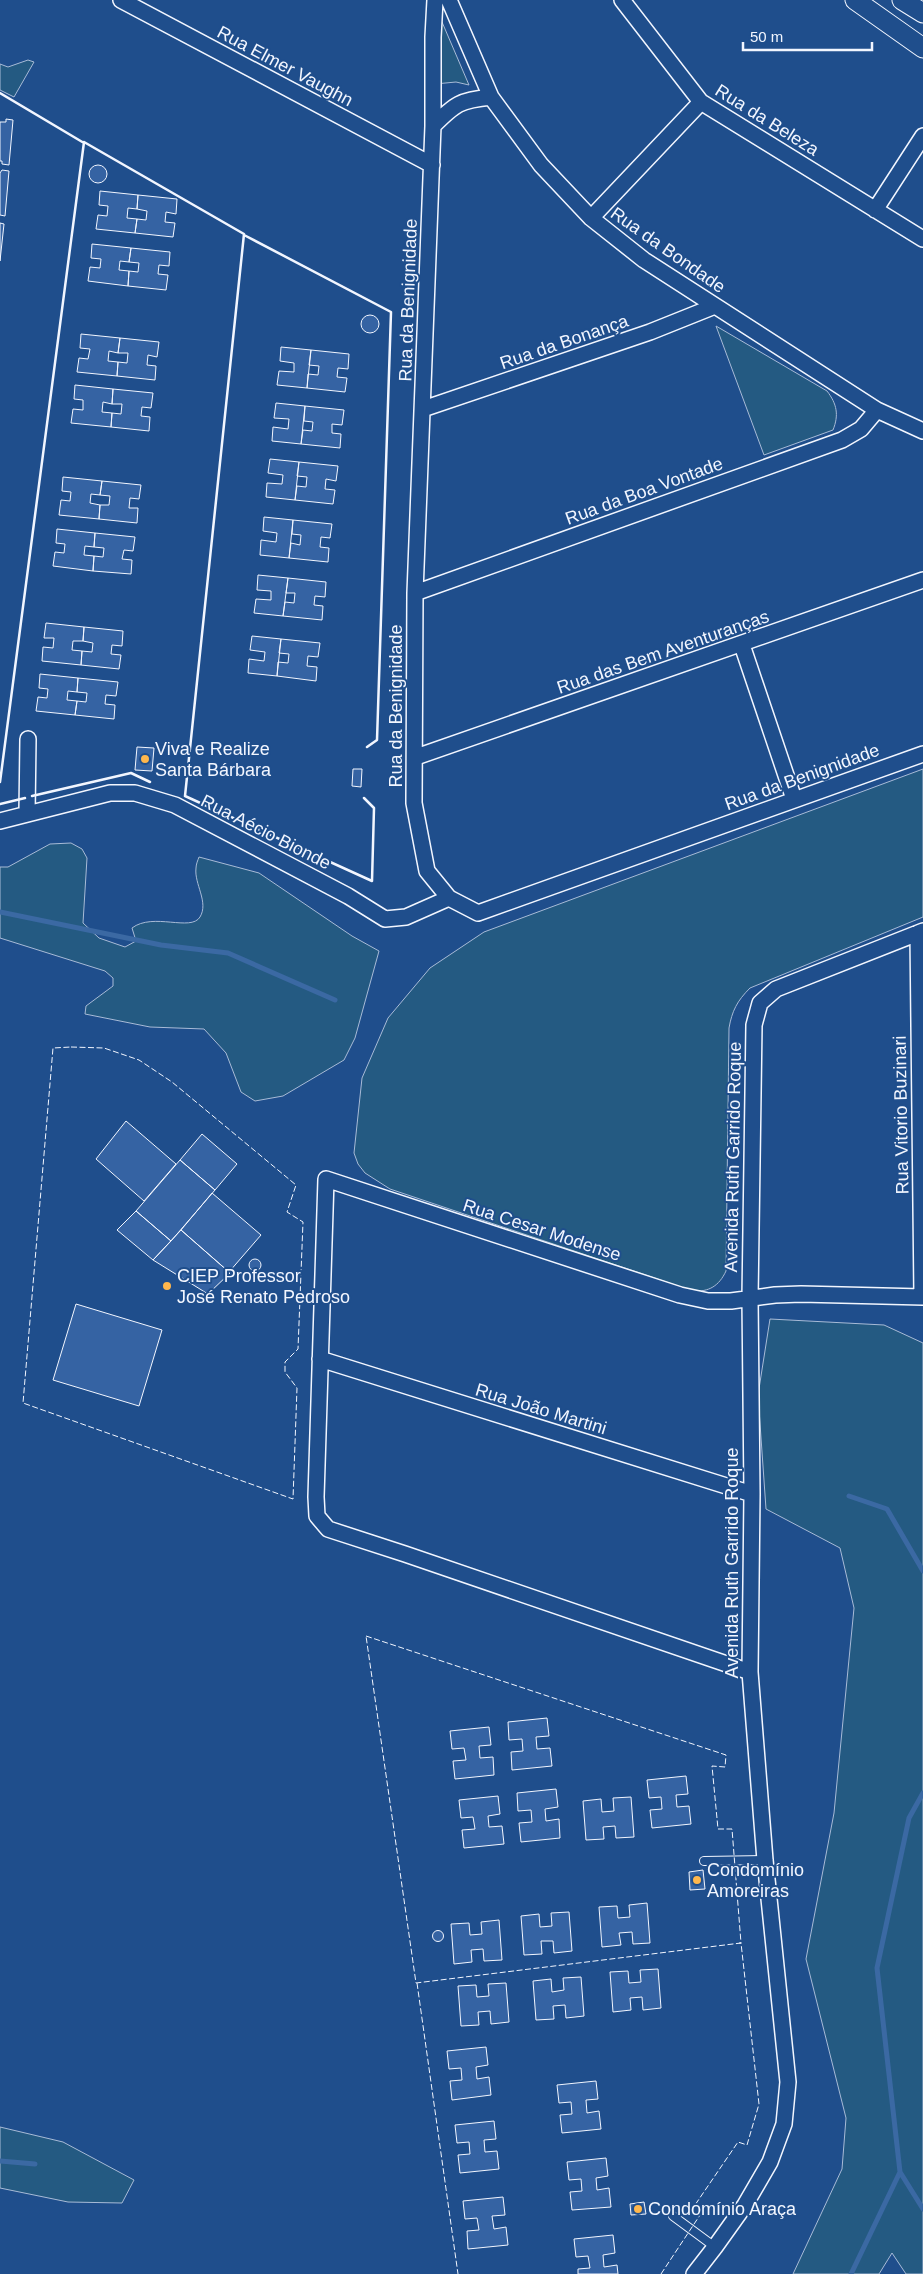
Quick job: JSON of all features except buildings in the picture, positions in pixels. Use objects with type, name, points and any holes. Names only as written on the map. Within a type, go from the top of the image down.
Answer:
[{"type":"street","name":"Rua Elmer Vaughn","points":[[121,0],[432,165]]},
{"type":"street","name":"Rua da Benignidade","points":[[435,0],[424,409],[415,593],[416,757],[414,804],[427,871],[449,898],[478,913],[923,754]]},
{"type":"street","name":"Rua da Bondade","points":[[449,0],[491,97],[541,165],[591,218],[644,260],[877,410],[923,431]]},
{"type":"street","name":"Rua da Beleza","points":[[622,0],[701,102],[923,239]]},
{"type":"street","points":[[855,0],[923,48]]},
{"type":"street","points":[[902,0],[923,13]]},
{"type":"street","points":[[433,126],[454,106],[461,102],[468,99],[491,97]]},
{"type":"street","points":[[591,218],[701,102]]},
{"type":"street","points":[[875,210],[923,136]]},
{"type":"street","name":"Rua da Bonança","points":[[424,409],[650,332],[715,306]]},
{"type":"street","name":"Rua da Boa Vontade","points":[[415,593],[842,440],[861,429],[877,410]]},
{"type":"street","name":"Rua das Bem Aventuranças","points":[[416,757],[742,645],[923,580]]},
{"type":"street","points":[[742,645],[794,799]]},
{"type":"street","points":[[28,739],[28,814]]},
{"type":"street","name":"Rua Aécio Bionde","points":[[0,821],[110,794],[135,793],[175,805],[348,896],[385,919],[406,917],[449,898]]},
{"type":"street","name":"Rua Vitorio Buzinari","points":[[920,932],[922,1297]]},
{"type":"street","name":"Avenida Ruth Garrido Roque","points":[[694,2274],[716,2248],[745,2205],[770,2162],[784,2124],[788,2082],[765,1860],[750,1672],[752,1494],[750,1298],[754,1025],[760,1003],[776,989],[920,932]]},
{"type":"street","name":"Rua Cesar Modense","points":[[320,1359],[326,1179],[680,1295],[708,1301],[731,1301],[801,1294],[922,1297]]},
{"type":"street","points":[[320,1359],[316,1497],[317,1516],[328,1530],[405,1554],[750,1672]]},
{"type":"street","name":"Rua João Martini","points":[[320,1359],[752,1494]]},
{"type":"lane","points":[[704,1861],[765,1860]]},
{"type":"lane","points":[[673,2216],[716,2248]]},
{"type":"shaded area","points":[[440,22],[442,22],[469,85],[456,82],[435,84]]},
{"type":"shaded area","points":[[28,60],[34,62],[14,97],[0,90],[0,64],[8,67]]},
{"type":"shaded area","points":[[716,326],[827,391],[833,400],[836,410],[833,430],[764,455]]},
{"type":"shaded area","points":[[923,769],[923,917],[750,988],[738,1002],[734,1011],[729,1028],[726,1271],[720,1281],[713,1287],[693,1291],[390,1189],[365,1173],[358,1164],[354,1153],[362,1078],[388,1018],[430,968],[484,932]]},
{"type":"shaded area","points":[[71,843],[82,849],[87,858],[83,923],[99,938],[125,947],[136,941],[132,928],[141,924],[160,921],[189,923],[200,917],[203,905],[196,874],[196,865],[199,857],[259,873],[352,936],[379,951],[355,1038],[344,1060],[283,1096],[255,1101],[241,1092],[226,1053],[204,1029],[150,1027],[85,1014],[86,1006],[113,986],[113,978],[105,971],[0,938],[0,867],[8,867],[50,844]]},
{"type":"shaded area","points":[[770,1319],[884,1325],[923,1343],[923,2274],[906,2274],[892,2253],[879,2274],[793,2274],[842,2169],[846,2118],[806,1959],[834,1813],[854,1608],[840,1548],[766,1509],[758,1395]]},
{"type":"shaded area","points":[[0,2127],[63,2142],[134,2180],[122,2203],[68,2202],[0,2188]]},
{"type":"waterway","points":[[0,912],[161,945],[228,953],[335,1000]]},
{"type":"waterway","points":[[849,1496],[887,1509],[923,1571]]},
{"type":"waterway","points":[[851,2274],[900,2172],[877,1968],[909,1818],[923,1793]]},
{"type":"waterway","points":[[0,2161],[35,2164]]},
{"type":"waterway","points":[[900,2172],[923,2209]]},
{"type":"fence","points":[[71,1047],[104,1048],[139,1060],[172,1082],[296,1185],[287,1212],[303,1222],[298,1349],[285,1362],[285,1372],[297,1388],[293,1499],[23,1403],[53,1048],[71,1047]]},
{"type":"fence","points":[[366,1636],[726,1755],[725,1767],[712,1766],[718,1829],[732,1829],[741,1943],[416,1983],[366,1636]]},
{"type":"fence","points":[[661,2274],[702,2212],[695,2205],[738,2142],[747,2145],[759,2104],[741,1943],[739,1943]]},
{"type":"fence","points":[[417,1983],[458,2274]]},
{"type":"wall","points":[[0,93],[84,143]]},
{"type":"wall","points":[[0,782],[84,142],[244,234],[185,796]]},
{"type":"wall","points":[[244,235],[391,312],[377,740],[367,747]]},
{"type":"wall","points":[[32,796],[131,773],[150,782]]},
{"type":"wall","points":[[185,796],[372,881],[374,808],[364,798]]},
{"type":"wall","points":[[0,804],[25,798]]},
{"type":"place","name":"Viva e Realize Santa Bárbara","points":[[145,759]]},
{"type":"place","name":"CIEP Professor José Renato Pedroso","points":[[167,1286]]},
{"type":"place","name":"Condomínio Amoreiras","points":[[697,1880]]},
{"type":"place","name":"Condomínio Araça","points":[[638,2209]]}]
